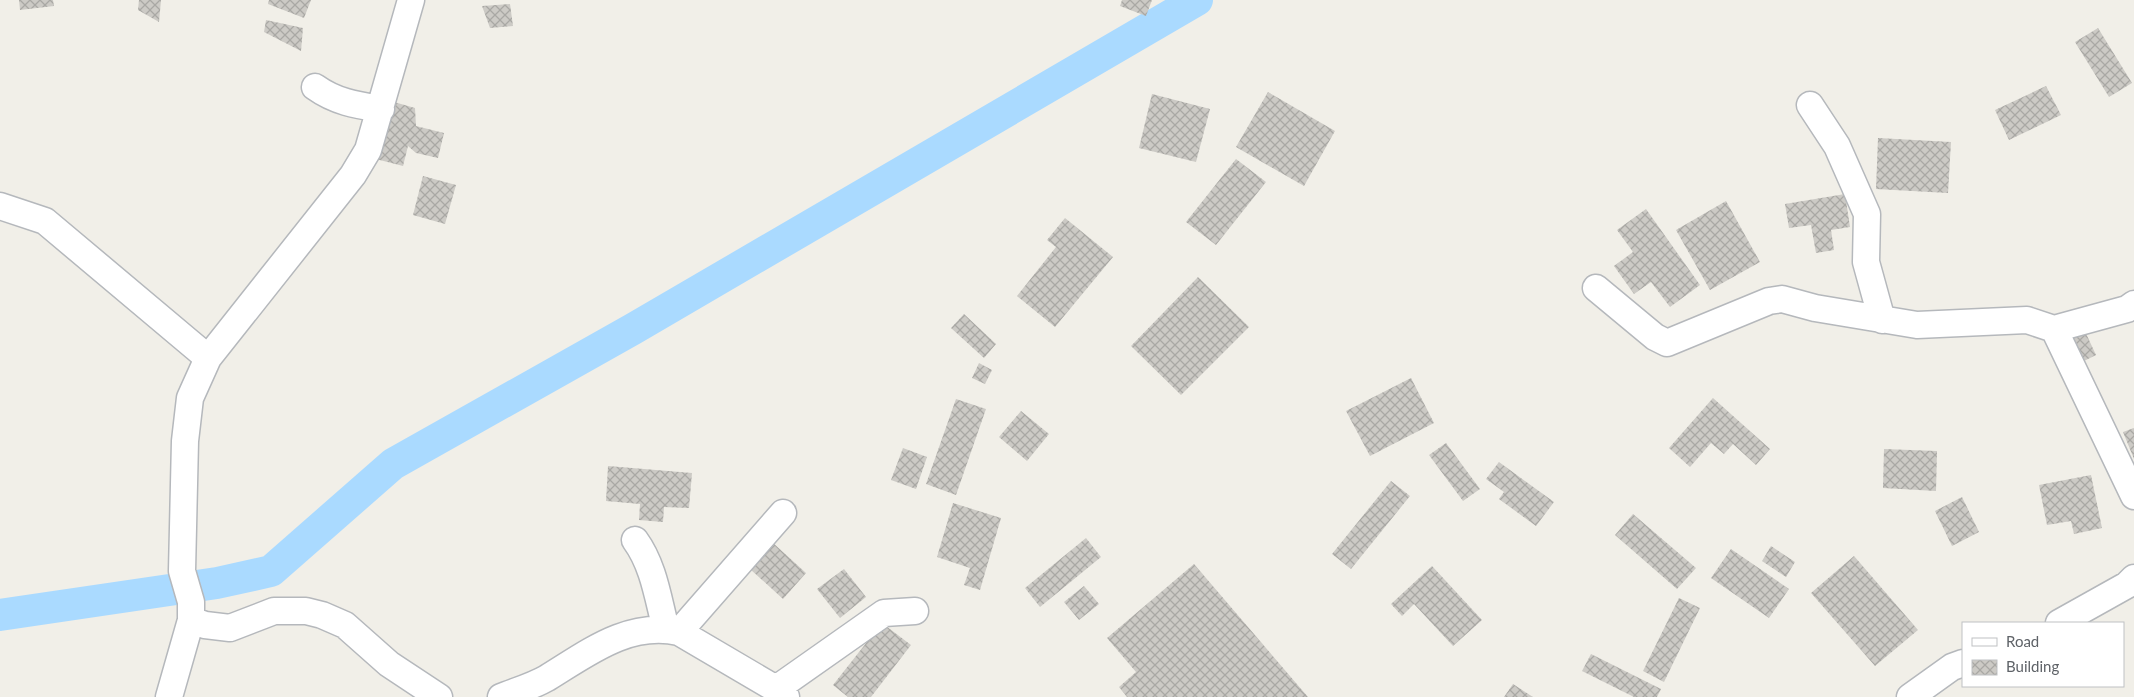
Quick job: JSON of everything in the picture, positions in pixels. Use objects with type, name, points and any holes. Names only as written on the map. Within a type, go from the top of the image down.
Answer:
[{"type":"street","points":[[169,697],[191,611],[182,571],[185,441],[190,398],[208,358],[353,175],[368,150],[411,0]]},
{"type":"street","points":[[315,87],[331,98],[347,104],[381,109]]},
{"type":"street","points":[[1810,105],[1837,146],[1867,214],[1866,262],[1882,320]]},
{"type":"street","points":[[0,206],[45,221],[208,358]]},
{"type":"street","points":[[1596,288],[1655,337],[1668,343],[1768,301],[1782,298],[1814,308],[1917,325],[2027,320],[2054,329],[2127,309],[2134,304]]},
{"type":"street","points":[[2054,329],[2134,496]]},
{"type":"street","points":[[673,631],[783,513]]},
{"type":"street","points":[[635,540],[643,551],[673,631]]},
{"type":"street","points":[[2061,622],[2127,585],[2134,578]]},
{"type":"street","points":[[191,611],[205,625],[230,628],[274,611],[306,611],[322,615],[345,625],[389,664],[439,697]]},
{"type":"street","points":[[501,697],[545,679],[589,650],[616,637],[673,631],[781,693],[884,613],[914,611]]},
{"type":"street","points":[[1910,697],[1952,667],[1962,663]]},
{"type":"building","points":[[19,0],[53,0],[54,6],[20,10]]},
{"type":"building","points":[[139,0],[161,0],[159,22],[138,10]]},
{"type":"building","points":[[269,0],[311,0],[304,18],[268,4]]},
{"type":"building","points":[[1122,0],[1152,0],[1146,16],[1120,6]]},
{"type":"building","points":[[510,4],[513,26],[490,28],[482,6]]},
{"type":"building","points":[[266,20],[303,28],[301,51],[264,32]]},
{"type":"building","points":[[2098,28],[2132,83],[2109,97],[2075,42]]},
{"type":"building","points":[[2046,86],[2061,115],[2009,140],[1995,110]]},
{"type":"building","points":[[1268,92],[1335,131],[1304,186],[1236,147]]},
{"type":"building","points":[[1152,94],[1210,109],[1196,162],[1139,148]]},
{"type":"building","points":[[387,100],[415,108],[416,126],[444,133],[438,158],[416,153],[408,146],[403,166],[372,158]]},
{"type":"building","points":[[1878,138],[1951,142],[1948,193],[1876,189]]},
{"type":"building","points":[[1236,159],[1266,182],[1216,245],[1186,222]]},
{"type":"building","points":[[423,176],[456,185],[445,224],[413,215]]},
{"type":"building","points":[[1845,194],[1850,227],[1831,230],[1834,250],[1816,253],[1811,225],[1789,228],[1785,204]]},
{"type":"building","points":[[1726,201],[1760,262],[1710,290],[1676,230]]},
{"type":"building","points":[[1646,209],[1700,285],[1670,307],[1651,282],[1634,294],[1614,266],[1633,252],[1617,230]]},
{"type":"building","points":[[1065,218],[1113,257],[1055,327],[1017,296],[1056,247],[1047,240]]},
{"type":"building","points":[[1198,277],[1249,327],[1181,395],[1131,346]]},
{"type":"building","points":[[964,314],[996,344],[984,358],[951,328]]},
{"type":"building","points":[[2083,327],[2096,355],[2080,363],[2066,335]]},
{"type":"building","points":[[979,363],[992,370],[985,384],[972,378]]},
{"type":"building","points":[[1411,378],[1434,423],[1370,456],[1346,411]]},
{"type":"building","points":[[1713,398],[1770,449],[1756,465],[1733,444],[1724,454],[1711,443],[1690,467],[1669,448]]},
{"type":"building","points":[[956,399],[986,409],[956,495],[926,484]]},
{"type":"building","points":[[1021,411],[1049,434],[1027,461],[999,437]]},
{"type":"building","points":[[2134,428],[2134,459],[2123,432]]},
{"type":"building","points":[[1446,443],[1480,489],[1463,501],[1429,455]]},
{"type":"building","points":[[903,448],[927,457],[916,489],[891,480]]},
{"type":"building","points":[[1884,449],[1937,451],[1936,491],[1883,488]]},
{"type":"building","points":[[1499,462],[1554,502],[1536,526],[1499,499],[1504,492],[1486,479]]},
{"type":"building","points":[[608,466],[692,473],[689,508],[664,507],[663,522],[639,520],[640,504],[606,501]]},
{"type":"building","points":[[2091,475],[2102,528],[2074,534],[2071,521],[2047,525],[2039,485]]},
{"type":"building","points":[[1391,481],[1410,496],[1351,569],[1332,554]]},
{"type":"building","points":[[1962,497],[1979,532],[1952,546],[1935,511]]},
{"type":"building","points":[[953,503],[1001,518],[980,590],[964,585],[970,568],[937,557]]},
{"type":"building","points":[[1633,514],[1696,568],[1677,589],[1615,535]]},
{"type":"building","points":[[1086,538],[1101,557],[1040,607],[1025,588]]},
{"type":"building","points":[[772,542],[806,573],[783,599],[749,568]]},
{"type":"building","points":[[1771,546],[1795,562],[1786,577],[1762,561]]},
{"type":"building","points":[[1731,549],[1789,589],[1769,618],[1711,578]]},
{"type":"building","points":[[1854,556],[1918,630],[1875,666],[1811,593]]},
{"type":"building","points":[[1194,564],[1308,697],[1127,697],[1119,687],[1136,672],[1107,638]]},
{"type":"building","points":[[1432,566],[1482,620],[1453,646],[1414,604],[1402,616],[1391,604]]},
{"type":"building","points":[[844,569],[866,597],[840,618],[817,589]]},
{"type":"building","points":[[1084,586],[1099,604],[1079,620],[1064,602]]},
{"type":"building","points":[[1679,598],[1700,608],[1664,682],[1643,671]]},
{"type":"building","points":[[882,623],[911,645],[871,697],[848,697],[833,685]]},
{"type":"building","points":[[1591,654],[1661,689],[1657,697],[1634,697],[1582,671]]},
{"type":"building","points":[[1513,684],[1533,697],[1504,697]]},
{"type":"waterway","points":[[0,615],[217,583],[271,571],[393,464],[633,329],[1197,0]]}]
